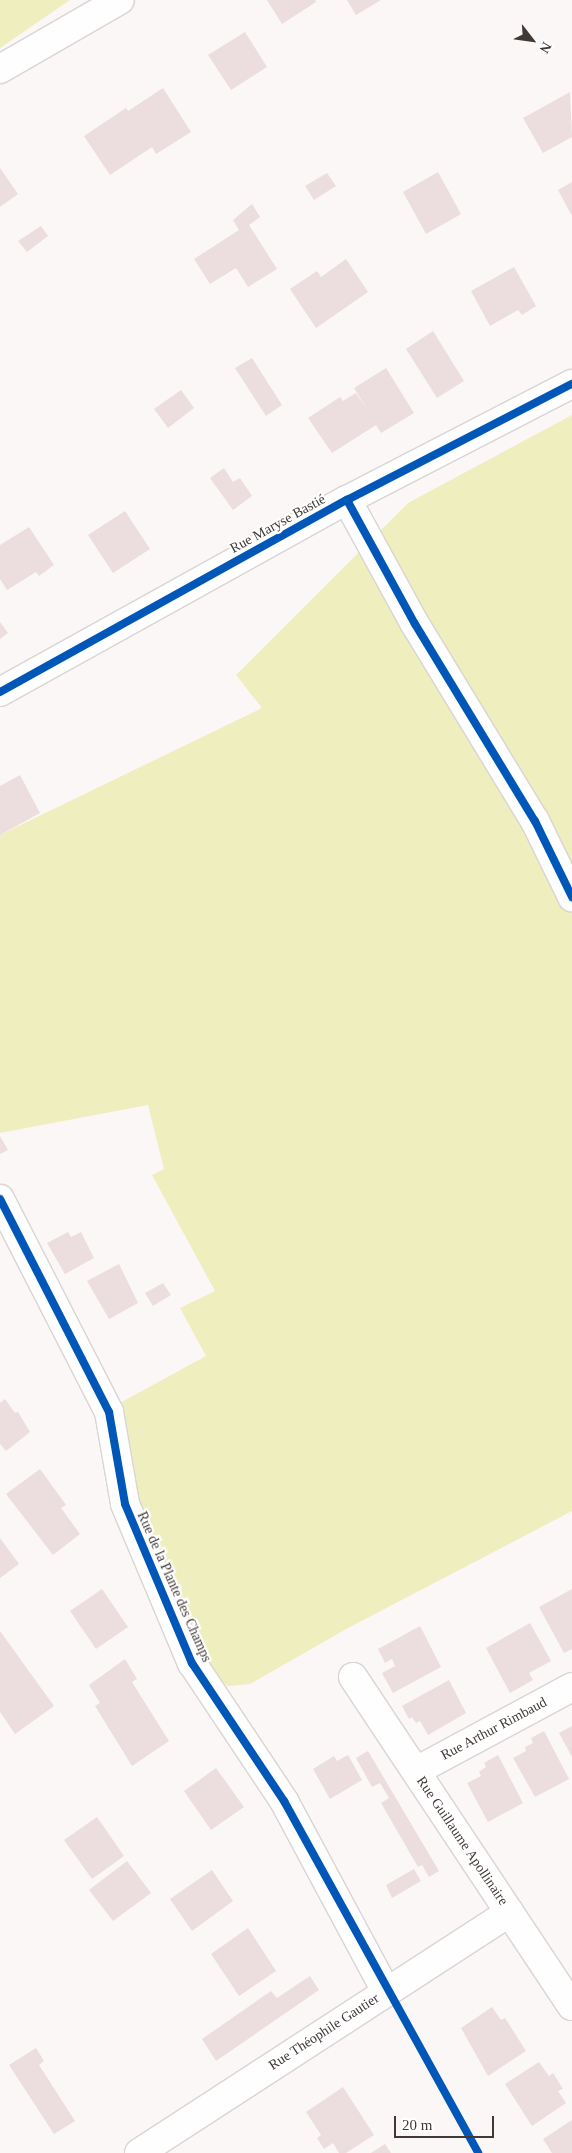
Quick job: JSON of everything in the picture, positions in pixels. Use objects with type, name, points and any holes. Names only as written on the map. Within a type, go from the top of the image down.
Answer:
[{"type":"street","points":[[0,69],[120,0]]},
{"type":"street","name":"Rue Maryse Bastié","points":[[0,692],[347,500],[572,384]]},
{"type":"street","points":[[347,500],[415,624],[535,821],[572,897]]},
{"type":"street","name":"Rue de la Plante des Champs","points":[[0,1199],[109,1412],[125,1504],[192,1663],[284,1801],[386,1991]]},
{"type":"street","name":"Rue Guillaume Apollinaire","points":[[353,1677],[572,2006]]},
{"type":"street","name":"Rue Arthur Rimbaud","points":[[416,1772],[572,1687]]},
{"type":"street","name":"Rue Théophile Gautier","points":[[139,2153],[510,1912]]},
{"type":"green space","points":[[0,0],[70,0],[0,48]]},
{"type":"green space","points":[[572,415],[572,1511],[348,1628],[250,1684],[228,1686],[212,1675],[140,1507],[118,1404],[206,1356],[180,1308],[215,1291],[152,1175],[164,1169],[148,1105],[0,1133],[0,835],[262,708],[236,675],[408,503]]},
{"type":"building","points":[[267,0],[315,0],[316,2],[282,24]]},
{"type":"building","points":[[347,0],[381,0],[356,15]]},
{"type":"building","points":[[245,32],[267,67],[231,90],[208,55]]},
{"type":"building","points":[[163,88],[191,132],[156,154],[152,147],[110,175],[84,136],[126,108],[128,111]]},
{"type":"building","points":[[570,92],[572,137],[543,153],[523,118]]},
{"type":"building","points":[[0,168],[18,194],[0,207]]},
{"type":"building","points":[[438,172],[461,214],[426,234],[403,192]]},
{"type":"building","points":[[327,173],[336,186],[314,200],[305,186]]},
{"type":"building","points":[[572,182],[572,216],[558,190]]},
{"type":"building","points":[[252,204],[260,217],[249,225],[277,269],[248,287],[236,268],[210,284],[194,259],[239,230],[233,220]]},
{"type":"building","points":[[41,226],[48,236],[27,252],[18,241]]},
{"type":"building","points":[[346,259],[368,292],[316,328],[290,289],[317,271],[321,277]]},
{"type":"building","points":[[514,267],[536,306],[522,315],[518,310],[490,326],[471,291]]},
{"type":"building","points":[[433,331],[464,381],[437,398],[406,349]]},
{"type":"building","points":[[252,358],[282,405],[266,416],[235,368]]},
{"type":"building","points":[[386,368],[414,413],[381,433],[376,425],[332,453],[308,418],[340,397],[343,401],[356,393],[368,411],[354,388]]},
{"type":"building","points":[[181,390],[194,408],[168,428],[154,409]]},
{"type":"building","points":[[224,468],[233,482],[240,478],[252,496],[233,510],[210,478]]},
{"type":"building","points":[[125,511],[150,549],[113,573],[88,535]]},
{"type":"building","points":[[29,527],[54,565],[39,576],[36,572],[7,590],[0,579],[0,545]]},
{"type":"building","points":[[0,622],[8,633],[0,639]]},
{"type":"building","points":[[20,775],[40,813],[0,835],[0,786]]},
{"type":"building","points":[[0,1136],[8,1150],[0,1154]]},
{"type":"building","points":[[68,1232],[71,1237],[81,1232],[94,1258],[65,1274],[47,1243]]},
{"type":"building","points":[[119,1264],[138,1303],[109,1319],[87,1281]]},
{"type":"building","points":[[163,1283],[171,1295],[153,1306],[145,1293]]},
{"type":"building","points":[[5,1399],[15,1413],[18,1412],[30,1432],[6,1451],[0,1444],[0,1403]]},
{"type":"building","points":[[40,1469],[66,1505],[61,1508],[80,1534],[53,1555],[6,1494]]},
{"type":"building","points":[[0,1538],[19,1564],[0,1578]]},
{"type":"building","points":[[102,1589],[128,1627],[96,1649],[70,1611]]},
{"type":"building","points":[[572,1589],[572,1649],[564,1653],[539,1607]]},
{"type":"building","points":[[530,1623],[551,1661],[529,1673],[533,1680],[510,1693],[486,1648]]},
{"type":"building","points":[[420,1626],[441,1667],[393,1693],[382,1673],[395,1666],[392,1659],[385,1663],[378,1649]]},
{"type":"building","points":[[0,1631],[54,1706],[15,1734],[0,1712]]},
{"type":"building","points":[[125,1659],[137,1679],[132,1682],[169,1741],[132,1766],[95,1706],[100,1703],[89,1685]]},
{"type":"building","points":[[449,1680],[466,1713],[428,1735],[420,1721],[416,1723],[412,1717],[409,1719],[402,1706]]},
{"type":"building","points":[[572,1726],[572,1757],[559,1733]]},
{"type":"building","points":[[544,1731],[569,1779],[535,1797],[513,1758],[526,1751],[525,1747],[533,1743],[531,1738]]},
{"type":"building","points":[[368,1751],[439,1871],[429,1877],[422,1865],[418,1867],[381,1803],[389,1798],[380,1783],[372,1787],[356,1758]]},
{"type":"building","points":[[348,1755],[362,1780],[330,1799],[313,1769],[334,1756],[337,1761]]},
{"type":"building","points":[[498,1755],[523,1803],[488,1822],[467,1783],[481,1776],[479,1772],[486,1767],[484,1763]]},
{"type":"building","points":[[216,1768],[244,1807],[211,1830],[184,1791]]},
{"type":"building","points":[[97,1817],[124,1856],[92,1879],[64,1840]]},
{"type":"building","points":[[127,1861],[151,1893],[113,1921],[89,1890]]},
{"type":"building","points":[[414,1869],[421,1881],[392,1898],[386,1885]]},
{"type":"building","points":[[212,1870],[233,1901],[192,1931],[170,1899]]},
{"type":"building","points":[[248,1928],[276,1971],[239,1996],[211,1954]]},
{"type":"building","points":[[310,1976],[319,1990],[216,2061],[202,2039],[271,1991],[277,1998]]},
{"type":"building","points":[[492,2007],[501,2020],[505,2018],[526,2051],[488,2076],[461,2028]]},
{"type":"building","points":[[36,2048],[44,2061],[39,2065],[75,2121],[54,2134],[9,2065]]},
{"type":"building","points":[[539,2062],[549,2076],[553,2073],[563,2089],[558,2091],[566,2103],[532,2126],[505,2084]]},
{"type":"building","points":[[343,2087],[374,2135],[346,2153],[339,2153],[333,2143],[324,2149],[317,2138],[321,2135],[306,2112]]},
{"type":"building","points":[[572,2120],[572,2153],[552,2153],[543,2139]]},
{"type":"building","points":[[385,2144],[391,2153],[371,2153]]},
{"type":"cycle path","points":[[0,692],[347,500],[572,384]]},
{"type":"cycle path","points":[[347,500],[415,624],[535,821],[572,897]]},
{"type":"cycle path","points":[[0,1199],[109,1412],[125,1504],[192,1663],[284,1801],[478,2153]]}]
